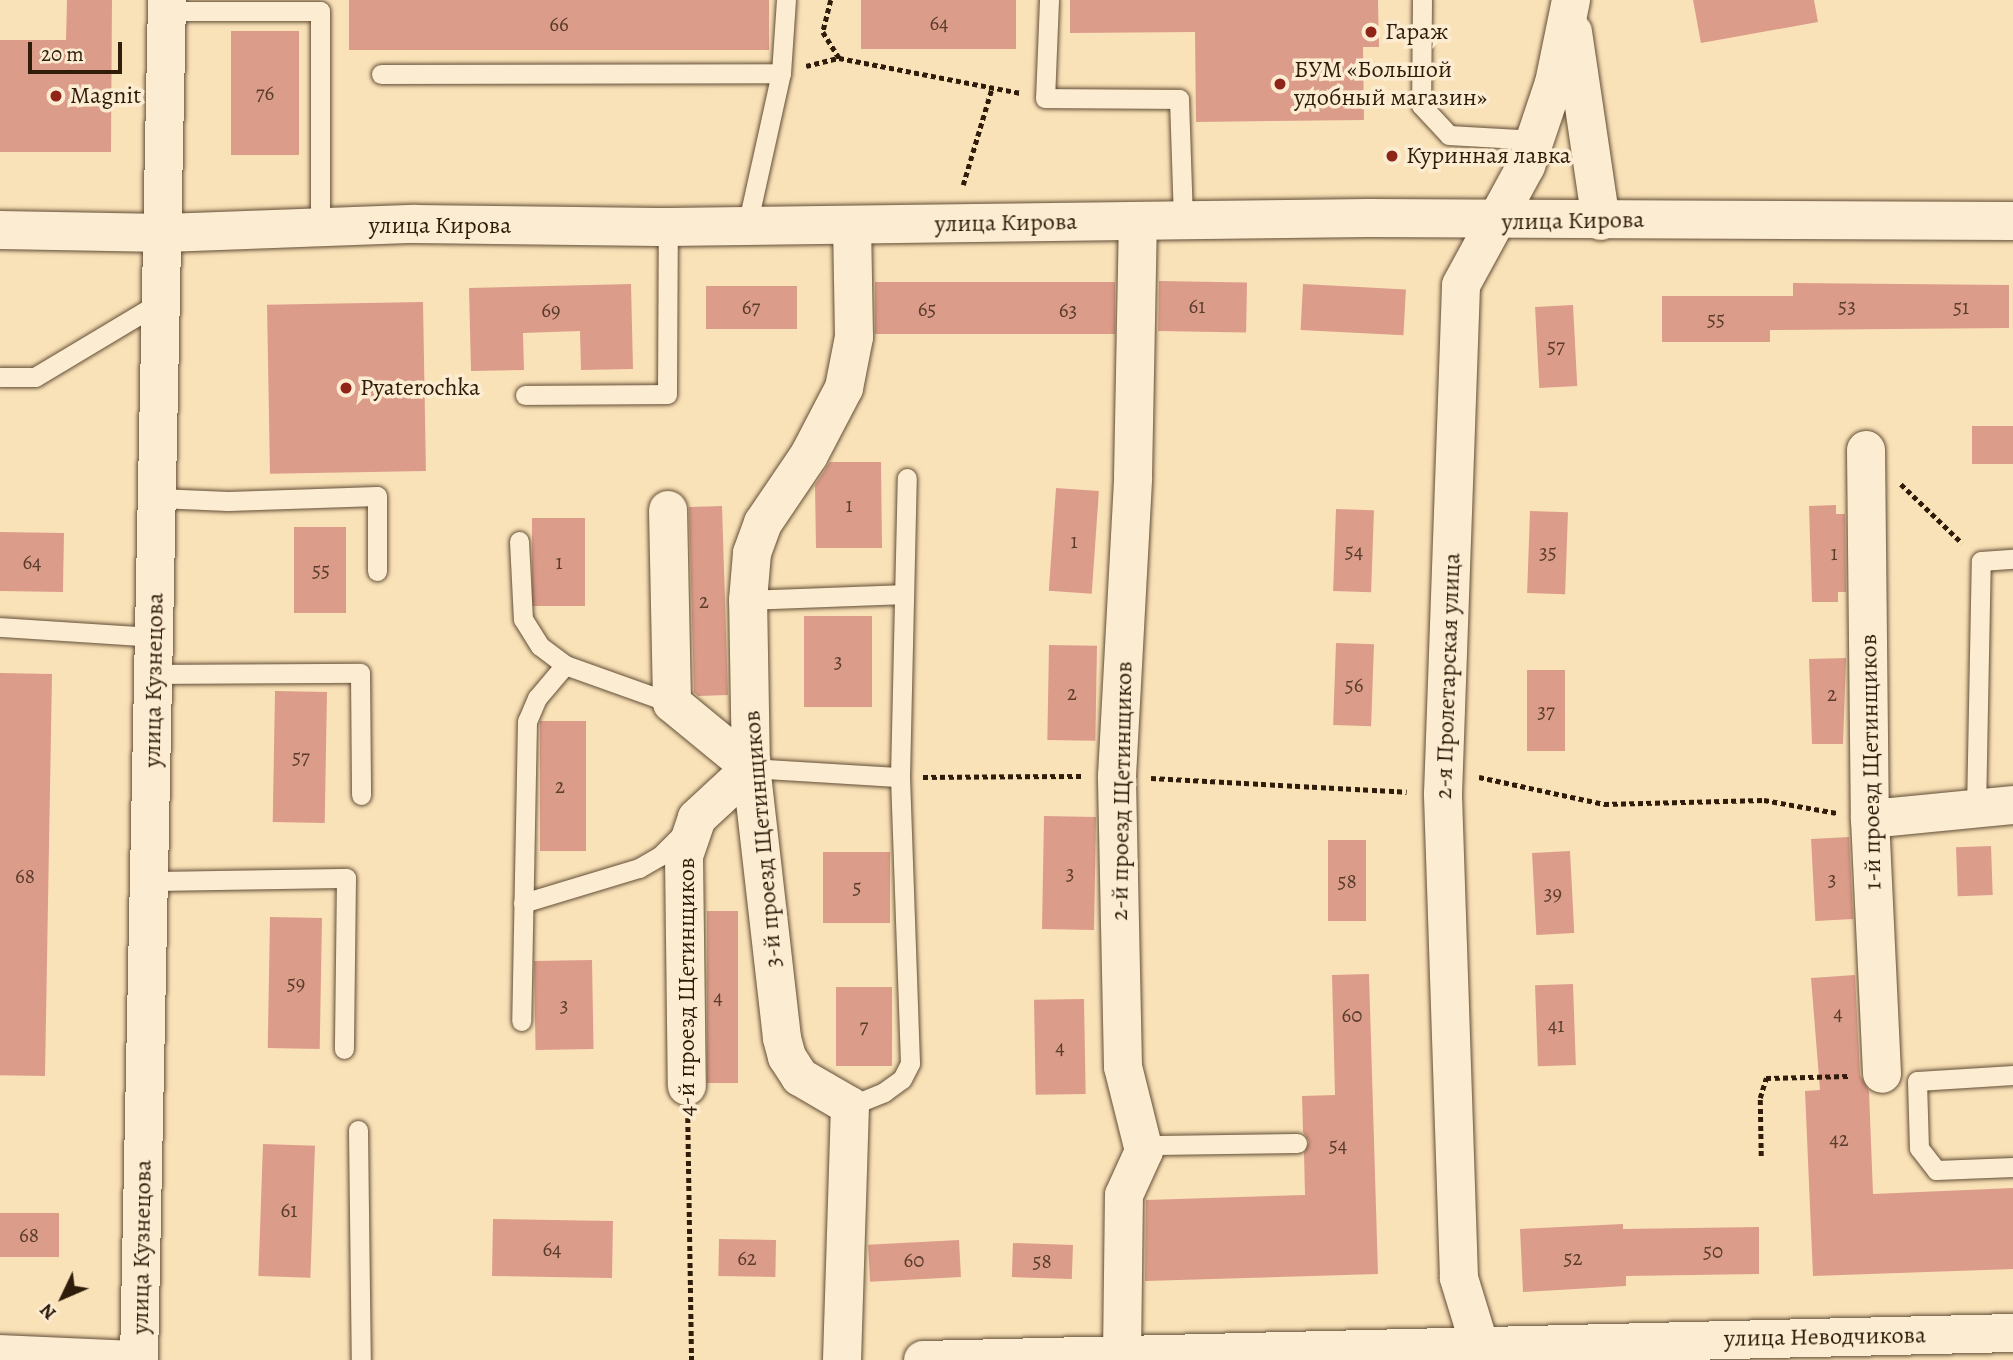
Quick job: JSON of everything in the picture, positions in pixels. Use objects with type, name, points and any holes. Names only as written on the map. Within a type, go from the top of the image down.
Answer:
[{"type":"street","name":"2-я Пролетарская улица","points":[[1483,1352],[1459,1278],[1444,782],[1461,285],[1536,140],[1570,5]]},
{"type":"street","name":"2-я Пролетарская улица","points":[[1570,5],[1601,221]]},
{"type":"street","name":"улица Кузнецова","points":[[139,1360],[165,233],[167,6]]},
{"type":"street","name":"улица Кирова","points":[[0,230],[165,233],[415,224],[668,227],[1138,221],[1495,222],[1808,217],[2013,221]]},
{"type":"street","name":"2-й проезд Щетинщиков","points":[[1138,221],[1133,477],[1117,776],[1123,1067],[1144,1151]]},
{"type":"street","name":"3-й проезд Щетинщиков","points":[[850,1106],[800,1077],[786,1058],[751,768],[748,600],[752,553],[762,523],[809,455],[844,388],[853,337],[852,226]]},
{"type":"street","name":"1-й проезд Щетинщиков","points":[[1866,450],[1870,819],[1882,1074]]},
{"type":"street","points":[[668,510],[672,702],[751,768],[696,818]]},
{"type":"street","points":[[1870,819],[1976,811],[2013,805]]},
{"type":"street","name":"4-й проезд Щетинщиков","points":[[687,1086],[682,894],[684,856],[696,818]]},
{"type":"street","points":[[842,1360],[850,1106]]},
{"type":"street","points":[[1122,1356],[1124,1195],[1144,1151]]},
{"type":"street","name":"улица Неводчикова","points":[[923,1360],[1483,1352],[2013,1333]]},
{"type":"street","points":[[0,1354],[132,1360]]},
{"type":"lane","points":[[747,226],[781,72],[786,0]]},
{"type":"lane","points":[[1049,0],[1045,98],[1179,100],[1182,221]]},
{"type":"lane","points":[[1422,0],[1421,105],[1449,135],[1536,140]]},
{"type":"lane","points":[[167,6],[320,12],[320,229]]},
{"type":"lane","points":[[381,74],[781,72]]},
{"type":"lane","points":[[526,396],[667,394],[668,227]]},
{"type":"lane","points":[[0,377],[35,377],[163,301]]},
{"type":"lane","points":[[850,1106],[884,1092],[902,1079],[910,1062],[900,777],[907,478]]},
{"type":"lane","points":[[158,498],[228,502],[377,496],[377,571]]},
{"type":"lane","points":[[519,541],[523,619],[540,646],[565,665],[672,702]]},
{"type":"lane","points":[[1976,811],[1980,561],[2013,559]]},
{"type":"lane","points":[[748,600],[904,594]]},
{"type":"lane","points":[[0,627],[155,656],[360,673],[361,795]]},
{"type":"lane","points":[[521,1021],[527,721],[537,698],[565,665]]},
{"type":"lane","points":[[751,768],[900,777]]},
{"type":"lane","points":[[523,903],[639,868],[660,856],[696,818]]},
{"type":"lane","points":[[150,881],[346,878],[344,1049]]},
{"type":"lane","points":[[2013,1075],[1917,1081],[1919,1148],[1936,1170],[2013,1167]]},
{"type":"lane","points":[[358,1130],[361,1360]]},
{"type":"lane","points":[[1144,1151],[1157,1145],[1297,1143]]},
{"type":"path","points":[[831,0],[823,32],[839,58],[1045,98]]},
{"type":"path","points":[[963,185],[992,88]]},
{"type":"path","points":[[1866,450],[1980,561]]},
{"type":"path","points":[[900,777],[1117,776],[1444,782],[1604,804],[1764,800],[1870,819]]},
{"type":"path","points":[[1761,1156],[1760,1098],[1766,1078],[1882,1074]]},
{"type":"path","name":"4-й проезд Щетинщиков","points":[[687,1086],[692,1360]]},
{"type":"building","name":"Magnit","points":[[67,0],[112,0],[111,152],[0,152],[0,40],[66,40]]},
{"type":"building","points":[[349,0],[769,0],[769,50],[349,50]]},
{"type":"building","points":[[861,0],[1016,0],[1016,49],[861,49]]},
{"type":"building","name":"БУМ «Большой удобный магазин»","points":[[1070,0],[1378,0],[1379,47],[1363,47],[1364,120],[1196,122],[1195,32],[1070,33]]},
{"type":"building","points":[[1693,0],[1814,0],[1818,22],[1701,43]]},
{"type":"building","points":[[231,31],[299,31],[299,155],[231,155]]},
{"type":"building","points":[[1159,281],[1247,283],[1246,333],[1158,331]]},
{"type":"building","points":[[875,282],[1115,282],[1115,334],[875,334]]},
{"type":"building","points":[[1793,283],[2009,285],[2009,328],[1770,330],[1770,342],[1662,342],[1662,296],[1793,296]]},
{"type":"building","points":[[631,284],[633,369],[581,370],[580,331],[523,333],[524,370],[471,371],[469,288]]},
{"type":"building","points":[[1303,284],[1406,289],[1403,335],[1301,330]]},
{"type":"building","points":[[706,286],[797,286],[797,329],[706,329]]},
{"type":"building","name":"Pyaterochka","points":[[423,302],[426,471],[270,474],[267,305]]},
{"type":"building","points":[[1573,305],[1577,386],[1539,388],[1535,307]]},
{"type":"building","points":[[1972,426],[2013,426],[2013,464],[1972,464]]},
{"type":"building","points":[[830,462],[881,462],[882,548],[816,548],[815,485]]},
{"type":"building","points":[[1056,488],[1099,491],[1092,594],[1049,591]]},
{"type":"building","points":[[1836,505],[1836,514],[1845,514],[1846,592],[1838,592],[1838,602],[1812,602],[1809,506]]},
{"type":"building","points":[[722,506],[728,695],[698,696],[694,692],[689,507]]},
{"type":"building","points":[[1336,509],[1374,510],[1371,592],[1333,591]]},
{"type":"building","points":[[1530,511],[1568,512],[1565,594],[1527,593]]},
{"type":"building","points":[[532,518],[585,518],[585,606],[532,606]]},
{"type":"building","points":[[294,527],[346,527],[346,613],[294,613]]},
{"type":"building","points":[[0,532],[64,533],[63,592],[0,591]]},
{"type":"building","points":[[804,616],[872,616],[872,707],[804,707]]},
{"type":"building","points":[[1336,643],[1374,644],[1371,726],[1333,725]]},
{"type":"building","points":[[1049,645],[1097,646],[1095,741],[1047,740]]},
{"type":"building","points":[[1846,658],[1843,744],[1812,744],[1809,659]]},
{"type":"building","points":[[1527,670],[1565,670],[1565,751],[1527,751]]},
{"type":"building","points":[[0,673],[52,674],[45,1076],[0,1075]]},
{"type":"building","points":[[275,691],[327,692],[325,823],[273,822]]},
{"type":"building","points":[[540,721],[586,721],[586,851],[540,851]]},
{"type":"building","points":[[1044,816],[1096,817],[1094,930],[1042,929]]},
{"type":"building","points":[[1849,837],[1853,919],[1815,921],[1811,839]]},
{"type":"building","points":[[1328,840],[1366,840],[1366,921],[1328,921]]},
{"type":"building","points":[[1991,846],[1993,895],[1958,896],[1956,847]]},
{"type":"building","points":[[1570,851],[1574,933],[1536,935],[1532,853]]},
{"type":"building","points":[[823,852],[890,852],[890,923],[823,923]]},
{"type":"building","points":[[707,911],[738,911],[738,1083],[707,1083]]},
{"type":"building","points":[[270,917],[322,918],[320,1049],[268,1048]]},
{"type":"building","points":[[592,960],[594,1049],[536,1050],[534,961]]},
{"type":"building","points":[[1369,974],[1378,1274],[1145,1281],[1146,1200],[1305,1195],[1304,1153],[1309,1142],[1303,1132],[1302,1096],[1335,1095],[1332,975]]},
{"type":"building","points":[[1855,975],[1860,1075],[1869,1091],[1873,1194],[2013,1188],[2013,1269],[1813,1276],[1805,1091],[1820,1090],[1811,978]]},
{"type":"building","points":[[1573,984],[1576,1065],[1538,1066],[1535,985]]},
{"type":"building","points":[[836,987],[892,987],[892,1066],[836,1066]]},
{"type":"building","points":[[1084,999],[1086,1094],[1036,1095],[1034,1000]]},
{"type":"building","points":[[263,1144],[315,1146],[310,1278],[258,1276]]},
{"type":"building","points":[[0,1213],[59,1213],[59,1257],[0,1257]]},
{"type":"building","points":[[493,1219],[613,1221],[612,1278],[492,1276]]},
{"type":"building","points":[[1623,1224],[1623,1229],[1759,1227],[1759,1274],[1626,1276],[1626,1286],[1523,1292],[1520,1229]]},
{"type":"building","points":[[719,1239],[776,1240],[775,1277],[718,1276]]},
{"type":"building","points":[[959,1240],[961,1277],[870,1282],[868,1245]]},
{"type":"building","points":[[1013,1243],[1073,1245],[1072,1279],[1012,1277]]},
{"type":"place","name":"Гараж","points":[[1371,32]]},
{"type":"place","name":"БУМ «Большой удобный магазин»","points":[[1280,84]]},
{"type":"place","name":"Magnit","points":[[56,96]]},
{"type":"place","name":"Куринная лавка","points":[[1392,156]]},
{"type":"place","name":"Pyaterochka","points":[[346,388]]}]
